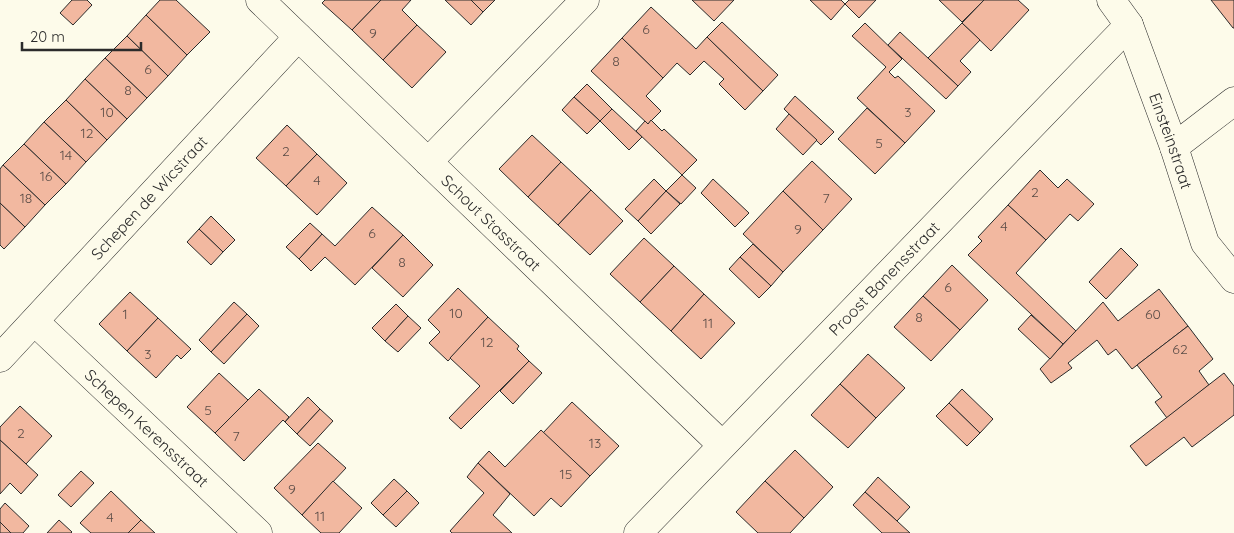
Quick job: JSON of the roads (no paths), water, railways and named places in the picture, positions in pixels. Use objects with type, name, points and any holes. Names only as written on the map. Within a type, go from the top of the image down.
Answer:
[{"type":"street","name":"Schout Stasstraat","points":[[260,0],[722,445]]},
{"type":"street","points":[[428,162],[585,0]]},
{"type":"street","name":"Einsteinstraat","points":[[1110,0],[1130,25],[1206,243],[1234,279]]},
{"type":"street","name":"Proost Banensstraat","points":[[638,533],[1130,25]]},
{"type":"street","name":"Schepen de Wicstraat","points":[[0,358],[298,37]]},
{"type":"street","points":[[1174,147],[1234,101]]},
{"type":"street","name":"Schepen Kerensstraat","points":[[35,322],[258,533]]}]
